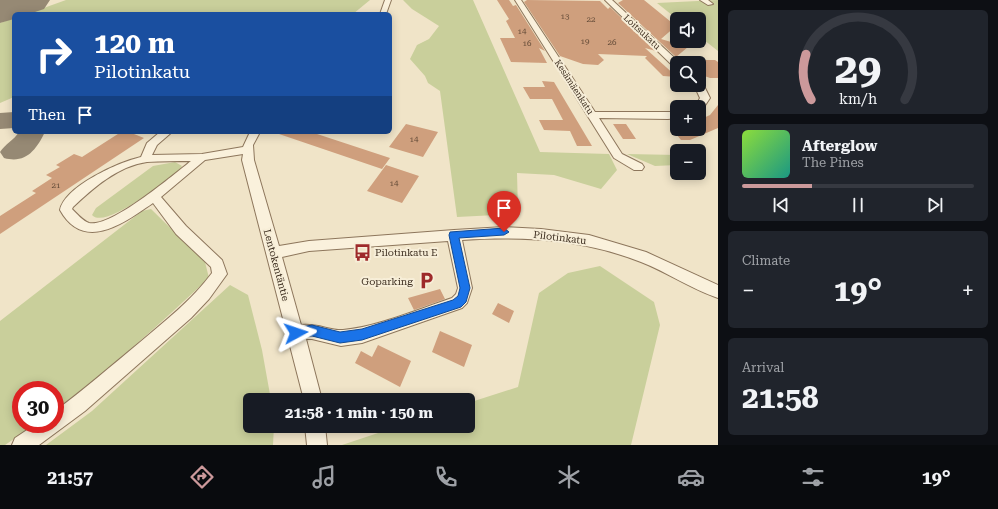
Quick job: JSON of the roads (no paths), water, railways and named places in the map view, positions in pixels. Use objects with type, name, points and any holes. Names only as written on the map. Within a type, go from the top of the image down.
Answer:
[{"type":"street","points":[[384,12],[388,0]]},
{"type":"street","name":"Kesämäenkatu","points":[[518,0],[618,156],[638,167]]},
{"type":"street","name":"Loitsukatu","points":[[608,0],[670,58]]},
{"type":"street","points":[[703,0],[710,4]]},
{"type":"street","points":[[592,115],[670,116]]},
{"type":"street","points":[[146,159],[148,148],[153,142],[164,134]]},
{"type":"street","points":[[202,157],[154,196],[113,222],[98,227],[88,228],[70,217],[66,210],[67,205],[84,188],[111,171],[129,163],[146,159],[202,157],[247,150],[253,134]]},
{"type":"street","name":"Lentokentäntie","points":[[247,150],[248,160],[296,333],[310,393]]},
{"type":"street","points":[[64,416],[78,406],[164,332],[210,289],[220,274],[217,264],[181,230],[154,196]]},
{"type":"street","name":"Pilotinkatu","points":[[274,253],[309,246],[454,235],[504,232],[541,234],[589,240],[646,258],[718,292]]},
{"type":"street","points":[[296,333],[312,331],[340,338],[362,335],[457,303],[462,298],[465,288],[454,235]]},
{"type":"street","points":[[22,445],[39,433]]},
{"type":"street","points":[[316,433],[317,445]]},
{"type":"place","name":"Pilotinkatu E","points":[[362,252]]},
{"type":"place","name":"Goparking","points":[[426,281]]}]
